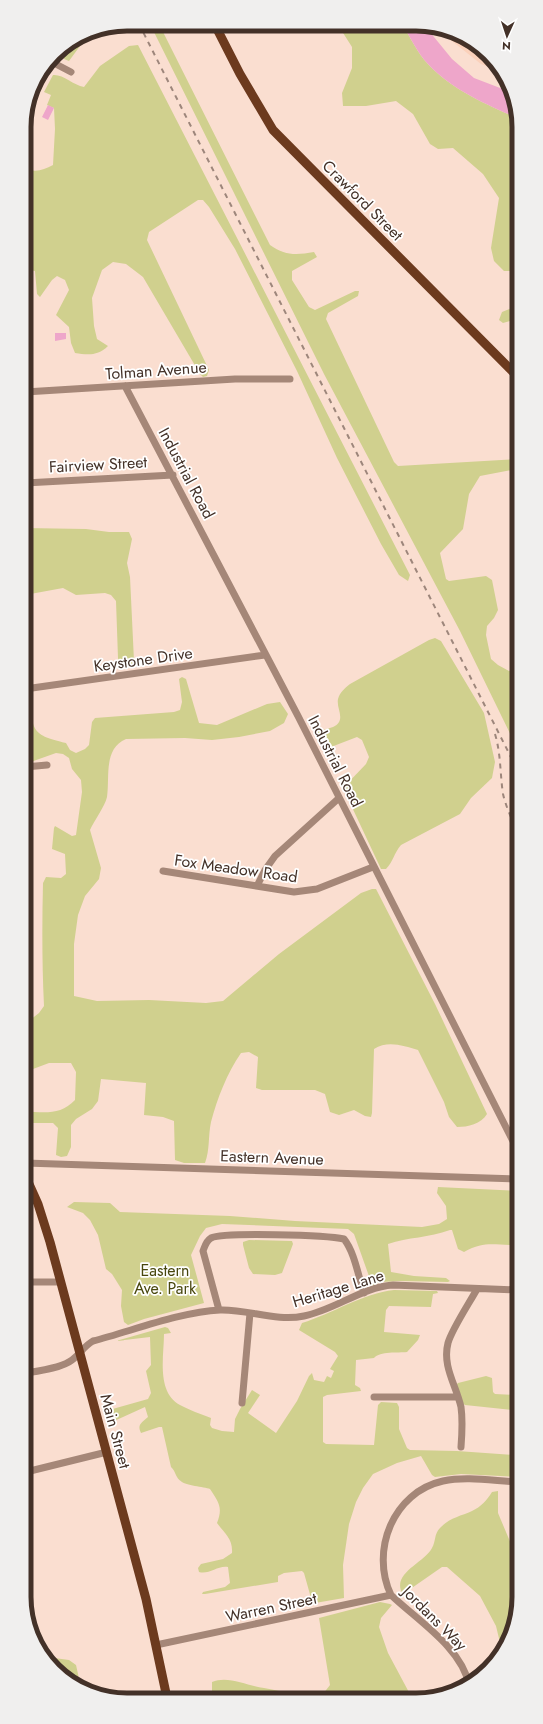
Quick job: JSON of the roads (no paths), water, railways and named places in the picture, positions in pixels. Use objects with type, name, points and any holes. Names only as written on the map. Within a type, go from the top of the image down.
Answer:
[{"type":"main road","name":"Crawford Street","points":[[219,31],[243,79],[273,130],[512,371]]},
{"type":"main road","name":"Main Street","points":[[31,1189],[43,1218],[107,1452],[156,1645],[166,1693]]},
{"type":"street","points":[[55,64],[71,72]]},
{"type":"street","name":"Tolman Avenue","points":[[31,392],[235,379],[290,379]]},
{"type":"street","name":"Industrial Road","points":[[125,386],[173,474],[512,1139]]},
{"type":"street","name":"Fairview Street","points":[[31,482],[173,474]]},
{"type":"street","name":"Keystone Drive","points":[[31,688],[265,655]]},
{"type":"street","points":[[31,766],[46,765]]},
{"type":"street","points":[[257,886],[265,870],[275,856],[338,798]]},
{"type":"street","name":"Fox Meadow Road","points":[[163,871],[294,892],[305,891],[332,884],[373,866]]},
{"type":"street","name":"Eastern Avenue","points":[[31,1163],[512,1179]]},
{"type":"street","points":[[219,1310],[203,1251],[206,1242],[213,1238],[244,1235],[314,1236],[344,1239],[347,1243],[364,1293]]},
{"type":"street","points":[[31,1282],[61,1282]]},
{"type":"street","name":"Heritage Lane","points":[[31,1372],[70,1362],[80,1354],[85,1345],[93,1341],[189,1314],[219,1310],[281,1317],[304,1316],[382,1286],[393,1285],[512,1290]]},
{"type":"street","points":[[461,1447],[462,1423],[458,1397],[447,1364],[448,1344],[477,1289]]},
{"type":"street","points":[[242,1402],[250,1313]]},
{"type":"street","points":[[374,1397],[458,1397]]},
{"type":"street","points":[[31,1471],[107,1452]]},
{"type":"street","name":"Jordans Way","points":[[467,1678],[465,1671],[450,1649],[391,1595],[385,1576],[383,1558],[384,1545],[389,1527],[394,1517],[409,1499],[424,1488],[444,1481],[512,1482]]},
{"type":"street","name":"Warren Street","points":[[156,1645],[391,1595]]},
{"type":"railway","points":[[143,31],[512,759]]},
{"type":"railway","points":[[495,734],[503,794],[512,819]]},
{"type":"park label","name":"Eastern Ave. Park","points":[[165,1279]]}]
